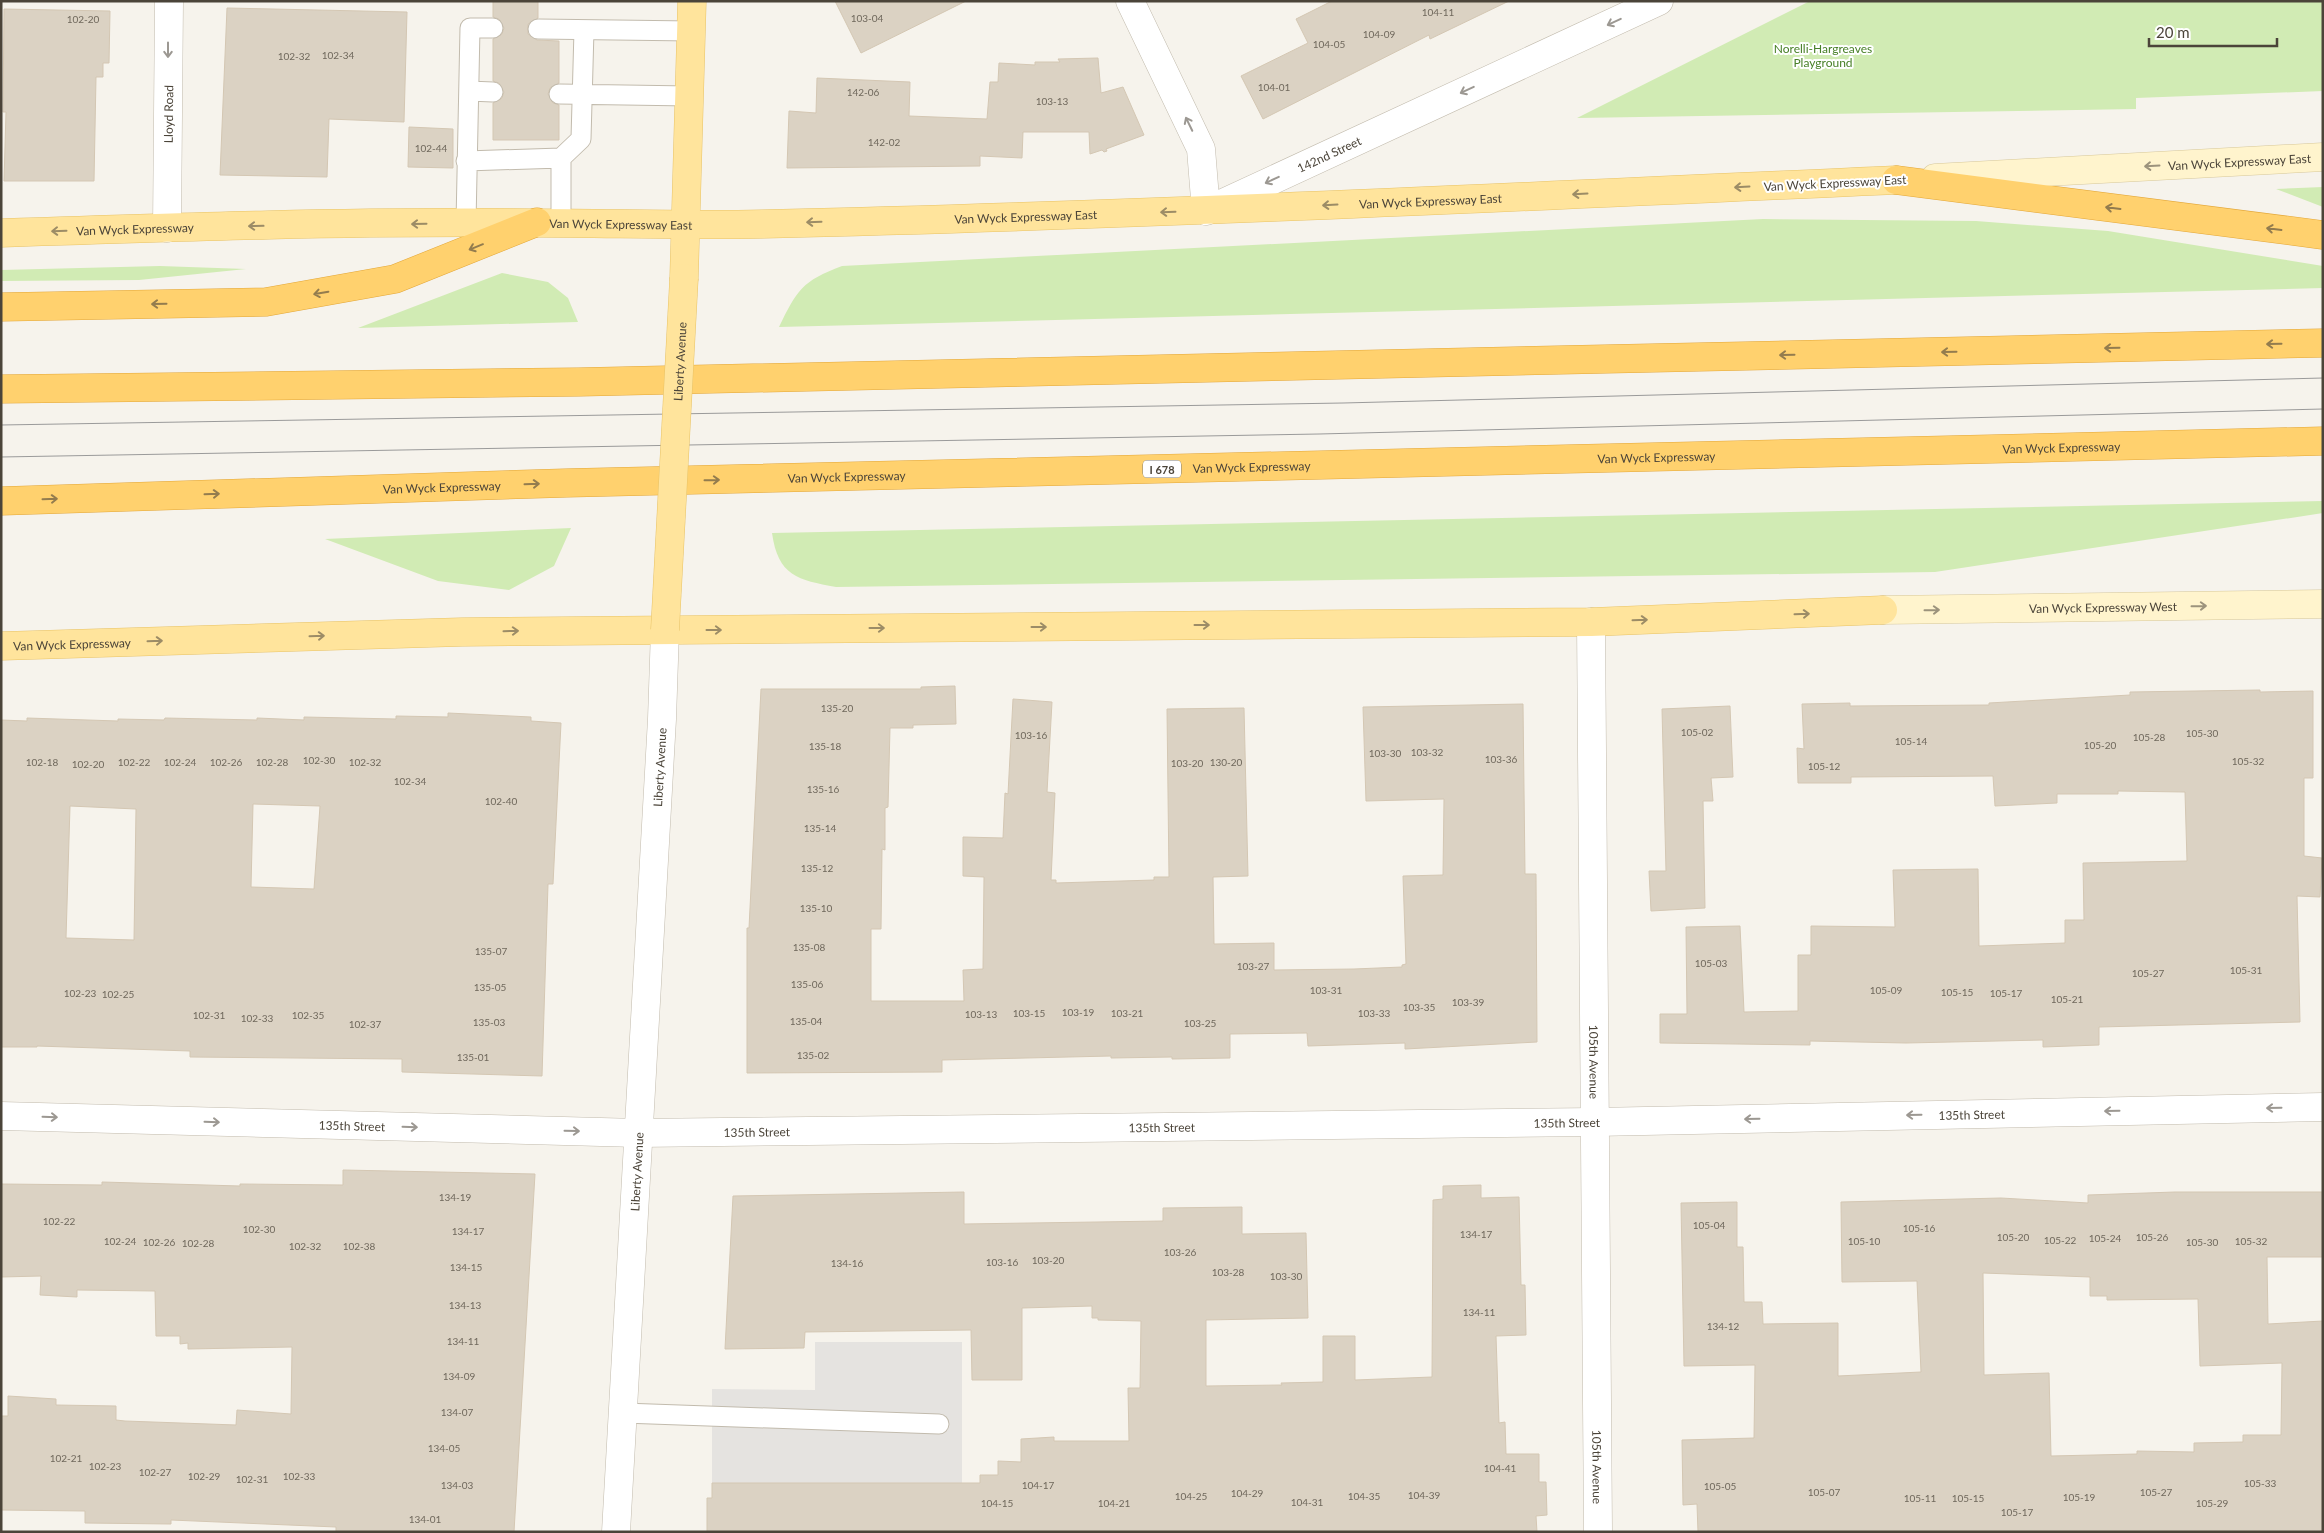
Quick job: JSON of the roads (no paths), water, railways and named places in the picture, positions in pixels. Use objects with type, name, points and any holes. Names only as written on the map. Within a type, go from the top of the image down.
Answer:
[{"type":"highway","points":[[1896,180],[2323,235]]},
{"type":"highway","points":[[1,307],[266,302],[395,279],[550,223]]},
{"type":"highway","points":[[1,389],[589,382],[2323,343]]},
{"type":"highway","name":"Van Wyck Expressway","points":[[1,500],[566,483],[2323,441]]},
{"type":"main road","name":"Liberty Avenue","points":[[665,630],[687,225],[692,1]]},
{"type":"main road","name":"Van Wyck Expressway East","points":[[550,223],[687,225],[1206,211],[1896,180],[2323,157]]},
{"type":"main road","name":"Van Wyck Expressway","points":[[1,232],[550,223]]},
{"type":"main road","name":"Van Wyck Expressway West","points":[[1883,610],[2323,604]]},
{"type":"main road","name":"Van Wyck Expressway","points":[[1,646],[462,632],[1591,622],[1883,610]]},
{"type":"street","name":"Lloyd Road","points":[[167,228],[169,1]]},
{"type":"street","points":[[1130,1],[1201,149],[1206,211]]},
{"type":"street","name":"142nd Street","points":[[1206,211],[1659,1]]},
{"type":"street","name":"105th Avenue","points":[[1591,622],[1598,1532]]},
{"type":"street","name":"Liberty Avenue","points":[[616,1532],[662,729],[665,630]]},
{"type":"street","name":"135th Street","points":[[1,1116],[638,1133],[1595,1122],[2323,1107]]},
{"type":"lane","points":[[466,223],[470,28],[493,28]]},
{"type":"lane","points":[[538,29],[692,31]]},
{"type":"lane","points":[[550,223],[561,158],[581,139],[584,94],[584,30]]},
{"type":"lane","points":[[469,91],[493,92]]},
{"type":"lane","points":[[559,94],[690,96]]},
{"type":"lane","points":[[466,160],[561,158]]},
{"type":"lane","points":[[623,1413],[939,1424]]},
{"type":"tram line","points":[[1,425],[1343,403],[2323,378]]},
{"type":"tram line","points":[[1,457],[1319,434],[2323,409]]},
{"type":"park label","name":"Norelli-Hargreaves Playground","points":[[1823,55]]}]
